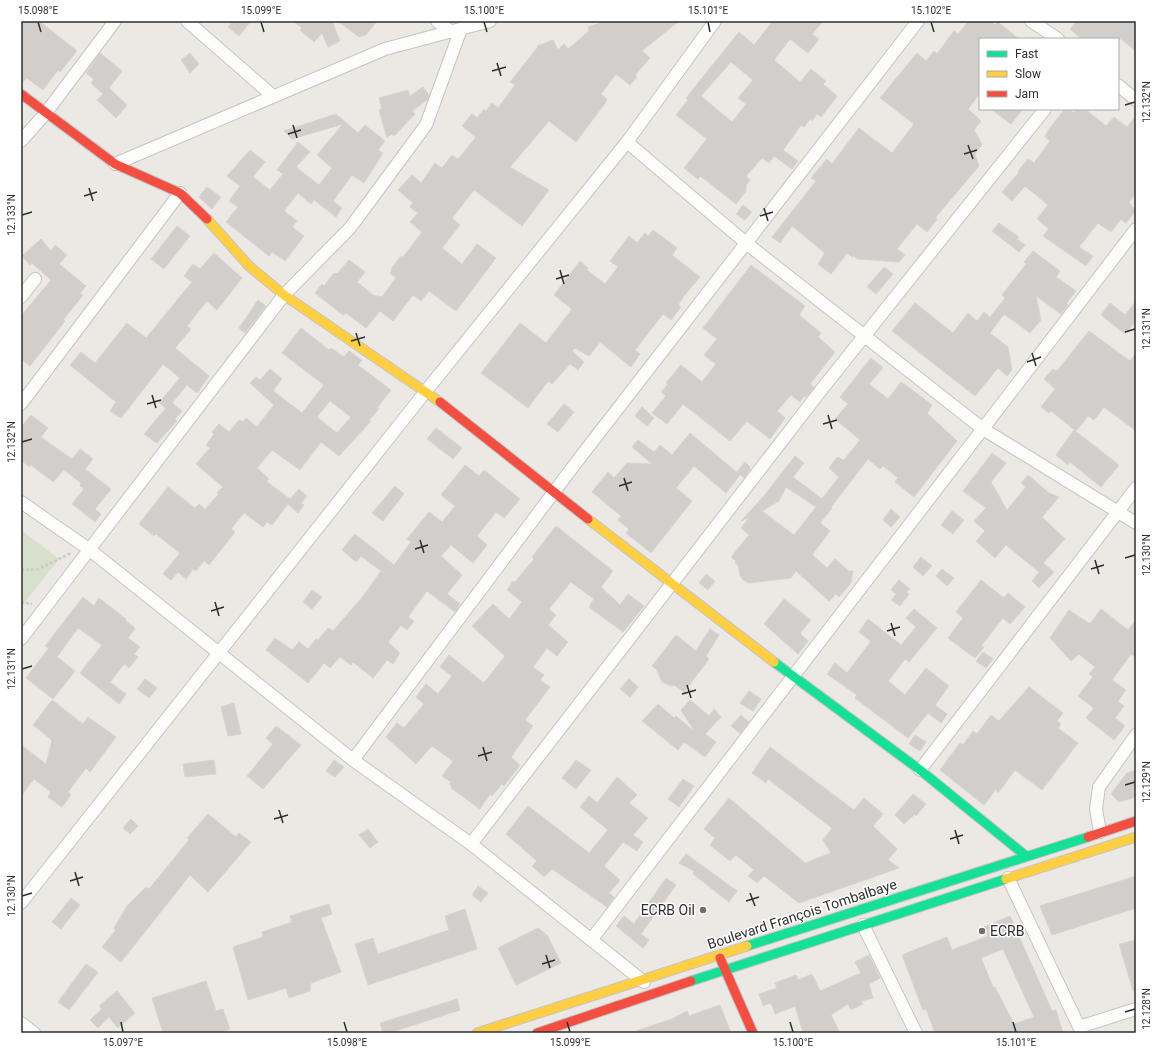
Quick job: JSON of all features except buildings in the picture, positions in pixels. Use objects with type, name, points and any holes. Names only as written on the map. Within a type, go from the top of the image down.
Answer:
[{"type":"street","points":[[21,141],[45,114],[116,21]]},
{"type":"street","points":[[187,21],[273,96]]},
{"type":"street","points":[[437,21],[456,31]]},
{"type":"street","points":[[21,639],[87,548],[284,295],[350,228],[426,125],[456,31],[476,21]]},
{"type":"street","points":[[115,164],[385,49],[490,21]]},
{"type":"street","points":[[21,903],[426,391],[627,142],[715,21]]},
{"type":"street","points":[[353,760],[553,492],[918,21]]},
{"type":"street","points":[[1031,21],[1056,38]]},
{"type":"street","points":[[1119,86],[1136,100]]},
{"type":"street","points":[[21,94],[45,114],[115,164],[180,193],[218,229],[249,266],[284,295],[426,391],[553,492],[793,676],[920,770],[1026,856]]},
{"type":"street","points":[[471,844],[672,583],[1044,110]]},
{"type":"street","points":[[627,142],[746,243],[984,429],[1118,511],[1136,524]]},
{"type":"street","points":[[21,404],[180,193]]},
{"type":"street","points":[[591,940],[984,429],[1136,228]]},
{"type":"street","points":[[21,297],[35,279]]},
{"type":"street","points":[[920,770],[1136,488]]},
{"type":"street","points":[[21,502],[87,548],[353,760],[471,844],[642,980],[655,993]]},
{"type":"street","points":[[1100,832],[1096,809],[1099,787],[1136,735]]},
{"type":"street","name":"Boulevard François Tombalbaye","points":[[477,1033],[1136,821]]},
{"type":"street","name":"Boulevard François Tombalbaye","points":[[538,1033],[726,969],[1136,837]]},
{"type":"street","points":[[1008,878],[1080,1030],[1136,1009]]},
{"type":"street","points":[[863,925],[916,1033]]},
{"type":"street","points":[[719,956],[753,1033]]},
{"type":"street","points":[[21,1023],[34,1033]]},
{"type":"path","points":[[21,570],[39,569],[87,548]]},
{"type":"green space","points":[[21,530],[59,559],[21,607]]},
{"type":"traffic: fast","points":[[774,662],[920,770],[1026,856]]},
{"type":"traffic: fast","points":[[747,946],[1088,837]]},
{"type":"traffic: fast","points":[[691,981],[1006,879]]},
{"type":"traffic: slow","points":[[207,219],[249,266],[284,295],[440,402]]},
{"type":"traffic: slow","points":[[588,519],[774,662]]},
{"type":"traffic: slow","points":[[1006,879],[1136,837]]},
{"type":"traffic: slow","points":[[477,1033],[747,946]]},
{"type":"traffic: jam","points":[[21,94],[115,164],[180,193],[207,219]]},
{"type":"traffic: jam","points":[[440,402],[588,519]]},
{"type":"traffic: jam","points":[[1088,837],[1136,821]]},
{"type":"traffic: jam","points":[[720,958],[753,1033]]},
{"type":"traffic: jam","points":[[537,1033],[691,981]]},
{"type":"place","name":"ECRB Oil","points":[[703,910]]},
{"type":"place","name":"ECRB","points":[[982,931]]}]
